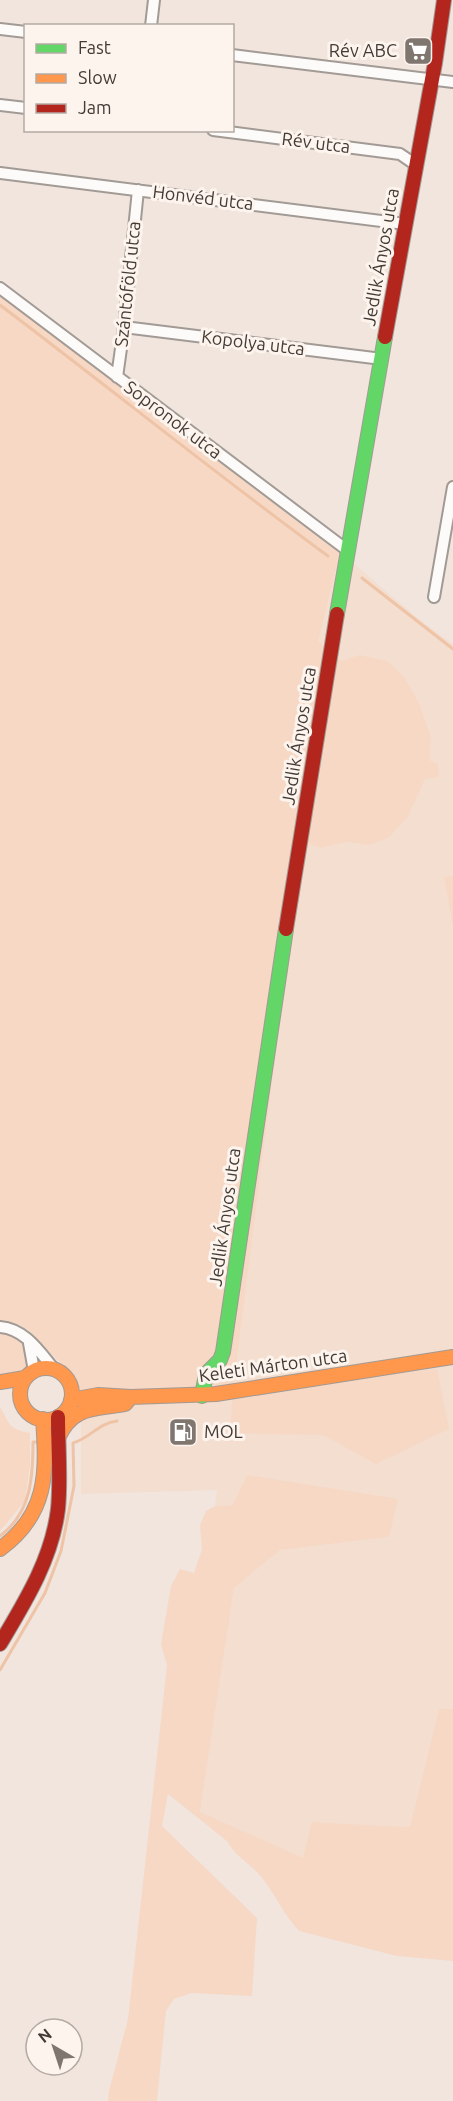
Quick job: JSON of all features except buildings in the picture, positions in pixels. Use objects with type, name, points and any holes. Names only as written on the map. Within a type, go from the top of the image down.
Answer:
[{"type":"main road","name":"Jedlik Ányos utca","points":[[202,1396],[206,1374],[220,1360],[223,1352],[270,1032],[347,550],[444,0]]},
{"type":"main road","name":"Keleti Márton utca","points":[[71,1394],[131,1397],[202,1396],[330,1378],[453,1357]]},
{"type":"main road","points":[[0,1382],[46,1368],[54,1369],[68,1379],[71,1394],[69,1407],[57,1417],[43,1419],[34,1417],[27,1411],[21,1400],[20,1390],[30,1374]]},
{"type":"main road","points":[[0,1390],[21,1400]]},
{"type":"main road","points":[[58,1438],[63,1426],[77,1413],[125,1404],[131,1397]]},
{"type":"main road","points":[[0,1644],[29,1596],[51,1543],[58,1511],[57,1417]]},
{"type":"main road","points":[[0,1549],[28,1525],[40,1499],[45,1472],[43,1419]]},
{"type":"street","points":[[151,24],[154,0]]},
{"type":"street","points":[[0,29],[24,32]]},
{"type":"street","points":[[234,56],[453,82]]},
{"type":"street","points":[[0,105],[24,108]]},
{"type":"street","name":"Rév utca","points":[[229,132],[400,154],[416,165]]},
{"type":"street","name":"Honvéd utca","points":[[0,173],[405,224]]},
{"type":"street","name":"Szántóföld utca","points":[[117,377],[138,190]]},
{"type":"street","name":"Sopronok utca","points":[[0,288],[347,550]]},
{"type":"street","name":"Kopolya utca","points":[[124,327],[382,359]]},
{"type":"street","points":[[434,597],[453,486]]},
{"type":"street","points":[[0,1327],[16,1330],[54,1369]]},
{"type":"street","points":[[28,1340],[30,1374]]},
{"type":"shaded area","points":[[0,293],[340,552],[318,641],[341,661],[359,655],[387,661],[405,678],[419,704],[431,737],[430,761],[438,763],[439,777],[425,779],[408,817],[388,838],[368,845],[347,842],[320,848],[306,843],[300,896],[286,973],[233,1388],[81,1392],[72,1388],[71,1374],[28,1330],[20,1325],[0,1322]]},
{"type":"shaded area","points":[[340,552],[420,620],[453,644],[453,876],[444,877],[453,927],[453,1709],[439,1710],[410,1827],[313,1822],[304,1859],[200,1812],[234,1588],[280,1550],[389,1537],[233,1505],[215,1506],[217,1490],[81,1494],[81,1392],[286,973],[300,896],[306,843],[320,848],[347,842],[368,845],[408,817],[425,779],[430,761],[431,736],[359,655],[341,661],[317,641]]},
{"type":"shaded area","points":[[453,876],[453,927],[444,877]]},
{"type":"shaded area","points":[[0,1332],[14,1337],[24,1345],[29,1357],[27,1372],[0,1379]]},
{"type":"shaded area","points":[[437,1369],[449,1429],[376,1464],[323,1435],[230,1433],[233,1388]]},
{"type":"shaded area","points":[[0,1407],[13,1427],[30,1433],[30,1465],[25,1501],[0,1531]]},
{"type":"shaded area","points":[[247,1475],[398,1499],[389,1537],[280,1550],[234,1588],[200,1812],[303,1858],[312,1822],[410,1827],[439,1709],[453,1709],[453,1961],[397,1956],[299,1931],[259,1874],[235,1852],[227,1841],[168,1794],[162,1826],[257,1918],[252,1996],[192,1993],[174,1999],[166,2011],[157,2101],[108,2101],[128,2019],[167,1665],[161,1644],[171,1586],[180,1569],[194,1573],[202,1549],[200,1525],[206,1511],[215,1506],[233,1505]]},
{"type":"waterway","points":[[0,305],[328,556]]},
{"type":"waterway","points":[[362,578],[453,649]]},
{"type":"waterway","points":[[0,1670],[45,1593],[61,1551],[74,1486],[73,1443],[117,1421]]},
{"type":"waterway","points":[[0,1536],[10,1527],[24,1506],[31,1481],[33,1442],[38,1442]]},
{"type":"traffic: fast","points":[[337,614],[385,337]]},
{"type":"traffic: fast","points":[[202,1396],[206,1374],[220,1360],[223,1352],[286,929]]},
{"type":"traffic: slow","points":[[71,1400],[98,1395],[131,1397],[216,1394],[453,1357]]},
{"type":"traffic: slow","points":[[46,1368],[56,1370],[64,1376],[70,1384],[72,1394],[70,1404],[64,1412],[56,1418],[46,1420],[36,1418],[28,1412],[22,1404],[20,1394],[22,1384],[28,1376],[36,1370],[46,1368]]},
{"type":"traffic: slow","points":[[0,1382],[25,1378]]},
{"type":"traffic: slow","points":[[58,1438],[64,1427],[78,1414],[125,1404],[131,1397]]},
{"type":"traffic: slow","points":[[0,1549],[16,1536],[28,1522],[36,1507],[44,1475],[43,1419]]},
{"type":"traffic: jam","points":[[385,337],[435,63],[444,0]]},
{"type":"traffic: jam","points":[[286,929],[337,614]]},
{"type":"traffic: jam","points":[[0,1644],[44,1563],[55,1527],[59,1486],[58,1417]]},
{"type":"place","name":"Rév ABC","points":[[418,51]]},
{"type":"place","name":"MOL","points":[[183,1432]]}]
